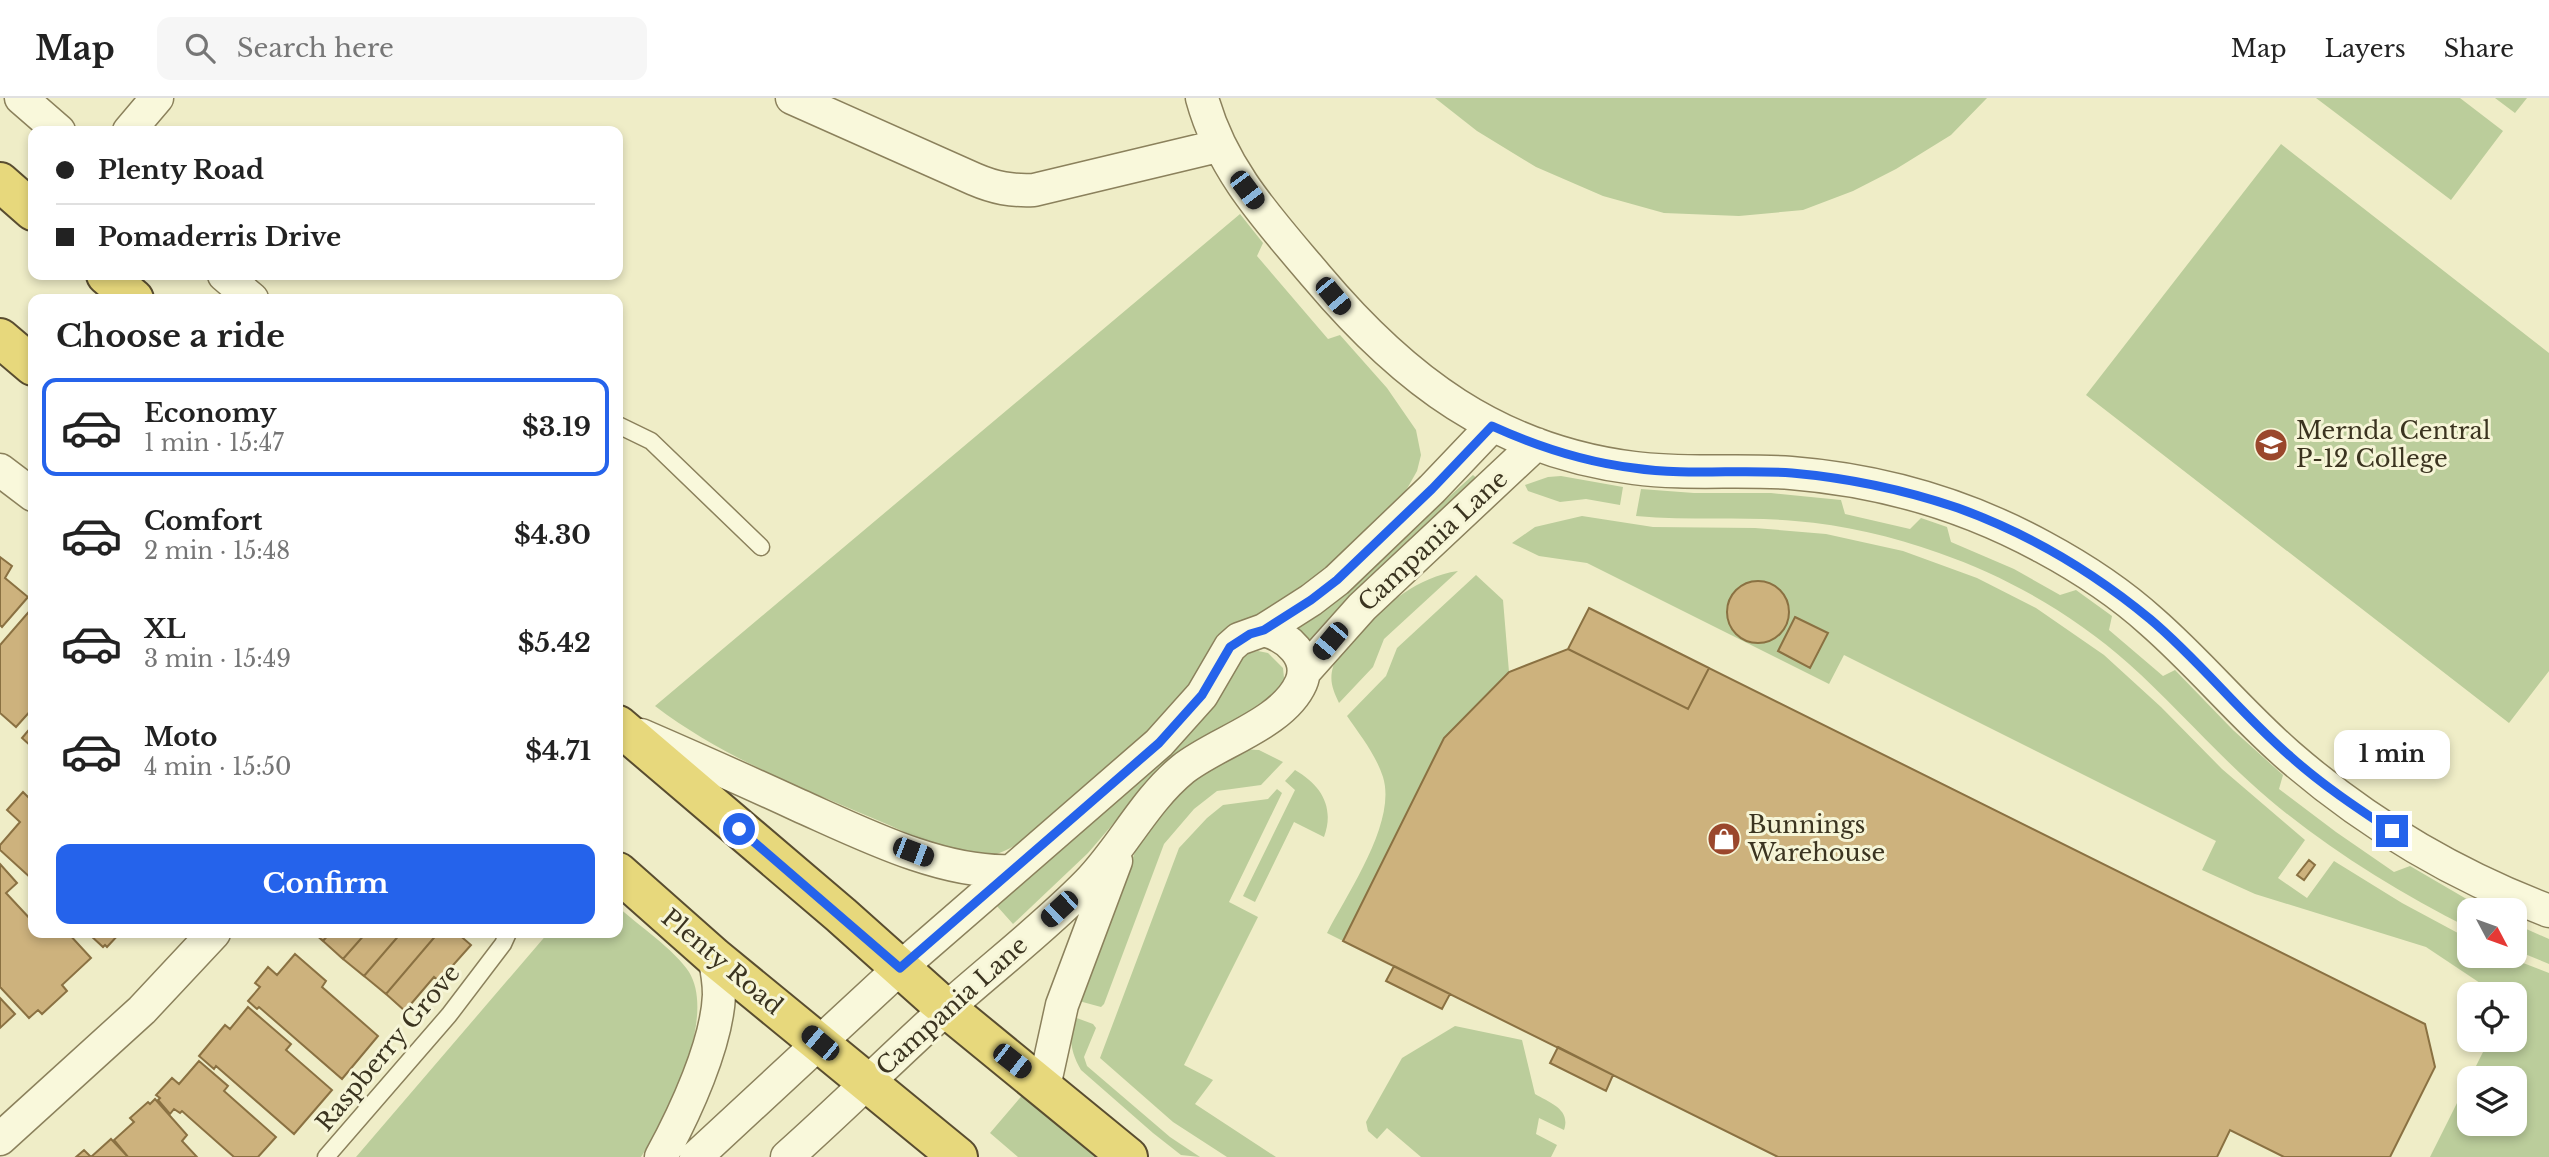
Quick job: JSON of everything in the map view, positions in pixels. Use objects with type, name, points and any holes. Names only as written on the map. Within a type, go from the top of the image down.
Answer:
[{"type":"highway","points":[[0,182],[28,207]]},
{"type":"highway","points":[[112,280],[128,294]]},
{"type":"highway","points":[[0,338],[28,362]]},
{"type":"highway","points":[[623,729],[947,1008],[1128,1157]]},
{"type":"highway","name":"Plenty Road","points":[[623,876],[714,957],[958,1157]]},
{"type":"street","points":[[22,98],[54,126]]},
{"type":"street","points":[[133,126],[157,98]]},
{"type":"street","points":[[792,98],[974,179],[996,188],[1014,191],[1034,190],[1218,146]]},
{"type":"street","points":[[1202,98],[1218,146],[1237,178],[1348,313],[1384,350],[1419,380],[1492,426],[1536,444],[1595,461],[1634,468],[1791,473],[1859,483],[1957,508],[2000,525],[2082,570],[2151,620],[2291,757],[2375,820],[2469,877],[2549,911]]},
{"type":"street","points":[[230,280],[246,294]]},
{"type":"street","name":"Campania Lane","points":[[696,1157],[900,968],[1177,725],[1202,695],[1230,647],[1250,634],[1264,630],[1311,600],[1368,552],[1492,426]]},
{"type":"street","name":"Campania Lane","points":[[787,1157],[947,1008],[1089,882],[1153,799],[1183,769],[1270,718],[1289,702],[1304,672],[1345,625],[1536,444]]},
{"type":"street","points":[[0,470],[28,491]]},
{"type":"street","points":[[1264,630],[1285,639],[1295,649],[1303,661],[1304,672]]},
{"type":"street","points":[[623,727],[853,829],[933,860],[971,869],[1011,871]]},
{"type":"street","points":[[1044,1087],[1062,1005],[1130,827]]},
{"type":"street","points":[[0,1139],[142,1010],[209,938]]},
{"type":"street","points":[[662,1157],[691,1093],[716,1019],[718,977],[714,957]]},
{"type":"lane","points":[[623,427],[651,441],[761,547]]},
{"type":"lane","name":"Raspberry Grove","points":[[326,1157],[449,1015],[506,938]]},
{"type":"green space","points":[[1435,98],[1987,98],[1951,135],[1896,169],[1853,191],[1803,210],[1739,216],[1664,213],[1603,196],[1536,167],[1477,131]]},
{"type":"green space","points":[[2316,98],[2460,98],[2503,131],[2451,200]]},
{"type":"green space","points":[[2495,98],[2527,98],[2515,113]]},
{"type":"green space","points":[[2281,144],[2549,353],[2549,671],[2509,723],[2086,395]]},
{"type":"green space","points":[[1240,214],[1263,243],[1257,256],[1328,339],[1340,335],[1387,388],[1416,430],[1421,455],[1417,471],[1396,504],[1332,568],[1260,615],[1225,631],[1214,640],[1199,672],[1174,709],[1037,831],[995,854],[979,857],[957,854],[739,758],[655,706]]},
{"type":"green space","points":[[1473,475],[1482,483],[1309,644],[1291,626],[1358,579]]},
{"type":"green space","points":[[1561,476],[1623,487],[1620,505],[1586,499],[1560,502],[1528,491],[1525,485],[1548,477]]},
{"type":"green space","points":[[1641,489],[1694,493],[1771,493],[1841,500],[1845,514],[1910,529],[1921,518],[1947,527],[1951,542],[2014,569],[2060,595],[2076,590],[2112,616],[2109,630],[2163,676],[2175,670],[2233,730],[2283,775],[2279,789],[2394,872],[2410,866],[2465,898],[2457,898],[2457,922],[2391,885],[2293,819],[2252,784],[2108,646],[2063,614],[2015,586],[1939,553],[1850,528],[1775,520],[1636,516]]},
{"type":"green space","points":[[1582,516],[1653,527],[1755,528],[1826,534],[1903,551],[1977,578],[2036,608],[2104,655],[2161,707],[2222,769],[2305,840],[2278,878],[2307,898],[2334,861],[2402,903],[2457,933],[2457,968],[2426,947],[2255,894],[2202,870],[2216,841],[1844,655],[1829,684],[1587,563],[1539,556],[1512,543],[1535,527]]},
{"type":"green space","points":[[1458,571],[1384,639],[1373,667],[1339,703],[1331,677],[1337,657],[1347,644],[1404,593],[1429,579]]},
{"type":"green space","points":[[1476,575],[1503,600],[1509,672],[1444,738],[1343,941],[1327,933],[1358,877],[1377,835],[1385,795],[1383,777],[1376,761],[1347,716],[1386,676],[1397,648]]},
{"type":"green space","points":[[1258,651],[1268,653],[1283,668],[1281,689],[1267,702],[1210,734],[1131,803],[1088,853],[1013,924],[996,905],[1238,661],[1246,654]]},
{"type":"green space","points":[[1240,749],[1259,750],[1283,762],[1261,785],[1217,791],[1194,809],[1164,844],[1104,1004],[1101,1007],[1079,1001],[1138,844],[1184,784]]},
{"type":"green space","points":[[1295,770],[1319,790],[1327,807],[1324,837],[1294,822],[1255,902],[1243,896],[1295,790],[1285,781]]},
{"type":"green space","points":[[1277,789],[1282,793],[1229,902],[1258,917],[1184,1065],[1213,1080],[1195,1104],[1276,1157],[1227,1157],[1173,1122],[1100,1058],[1179,848],[1223,805],[1268,799]]},
{"type":"green space","points":[[623,911],[666,947],[689,972],[696,991],[697,1015],[693,1040],[675,1093],[641,1157],[356,1157],[544,938],[623,938]]},
{"type":"green space","points":[[2527,929],[2549,939],[2549,964],[2527,955]]},
{"type":"green space","points":[[2527,964],[2549,973],[2549,1157],[2430,1157],[2457,1103],[2457,1136],[2527,1136],[2527,1066],[2476,1066],[2483,1052],[2527,1052],[2527,982],[2478,982],[2458,968],[2527,968]]},
{"type":"green space","points":[[1074,1017],[1093,1024],[1096,1028],[1084,1057],[1087,1066],[1170,1137],[1200,1157],[1181,1155],[1081,1070],[1072,1045]]},
{"type":"green space","points":[[1455,1026],[1522,1040],[1535,1094],[1558,1107],[1565,1117],[1564,1130],[1539,1118],[1536,1134],[1557,1145],[1551,1157],[1421,1157],[1387,1128],[1377,1139],[1368,1131],[1366,1122],[1402,1058]]},
{"type":"green space","points":[[1025,1092],[1101,1157],[1018,1157],[990,1133]]},
{"type":"building","points":[[0,557],[12,566],[5,578],[28,597],[2,627],[0,625]]},
{"type":"building","points":[[1752,581],[1764,581],[1780,590],[1787,600],[1787,624],[1780,634],[1764,643],[1752,643],[1741,638],[1732,629],[1727,618],[1727,606],[1732,595],[1741,586]]},
{"type":"building","points":[[1589,608],[1709,668],[1688,709],[1568,649]]},
{"type":"building","points":[[28,613],[28,714],[16,727],[0,713],[0,645]]},
{"type":"building","points":[[1795,617],[1828,633],[1810,668],[1778,651]]},
{"type":"building","name":"Bunnings Warehouse","points":[[1568,649],[1688,709],[1709,668],[2425,1024],[2435,1067],[2390,1157],[2284,1157],[2230,1130],[2217,1157],[1778,1157],[1343,941],[1444,738],[1509,672]]},
{"type":"building","points":[[28,731],[28,743],[22,738]]},
{"type":"building","points":[[23,792],[28,797],[28,875],[0,850],[0,845],[20,822],[7,810]]},
{"type":"building","points":[[2309,860],[2315,865],[2304,880],[2297,875]]},
{"type":"building","points":[[0,864],[17,883],[6,893],[28,917],[28,938],[73,938],[91,958],[62,985],[67,991],[42,1014],[38,1010],[29,1018],[0,987]]},
{"type":"building","points":[[93,938],[115,938],[107,947],[103,947]]},
{"type":"building","points":[[326,938],[362,938],[343,959],[323,941]]},
{"type":"building","points":[[362,938],[397,938],[364,976],[343,959]]},
{"type":"building","points":[[397,938],[434,938],[386,994],[364,976]]},
{"type":"building","points":[[434,938],[463,938],[471,945],[439,981],[434,977],[405,1011],[386,994]]},
{"type":"building","points":[[295,954],[326,981],[322,987],[378,1036],[342,1079],[259,1007],[257,1009],[248,1001],[260,987],[255,983],[268,967],[277,975]]},
{"type":"building","points":[[1394,966],[1450,994],[1442,1009],[1386,981]]},
{"type":"building","points":[[0,998],[15,1014],[0,1028]]},
{"type":"building","points":[[248,1007],[291,1044],[286,1050],[332,1090],[294,1134],[216,1066],[214,1069],[199,1056],[225,1025],[230,1029]]},
{"type":"building","points":[[1558,1047],[1613,1075],[1606,1091],[1550,1063]]},
{"type":"building","points":[[199,1061],[228,1086],[224,1091],[276,1137],[258,1157],[234,1157],[182,1111],[180,1113],[174,1109],[170,1114],[158,1100],[160,1098],[156,1095],[172,1078],[179,1084]]},
{"type":"building","points":[[155,1099],[187,1135],[182,1141],[197,1157],[128,1157],[114,1140],[134,1122],[130,1118]]},
{"type":"building","points":[[111,1139],[128,1157],[91,1157]]},
{"type":"building","points":[[84,1150],[91,1157],[76,1157]]},
{"type":"place","name":"Mernda Central P-12 College","points":[[2271,445]]},
{"type":"place","name":"Bunnings Warehouse","points":[[1724,839]]},
{"type":"route","points":[[739,829],[900,968],[1159,743],[1192,709],[1230,647],[1239,639],[1264,630],[1337,580],[1432,489],[1492,426],[1536,444],[1595,461],[1634,468],[1697,472],[1791,473],[1859,483],[1957,508],[2000,525],[2082,570],[2151,620],[2291,757],[2392,831]]}]
